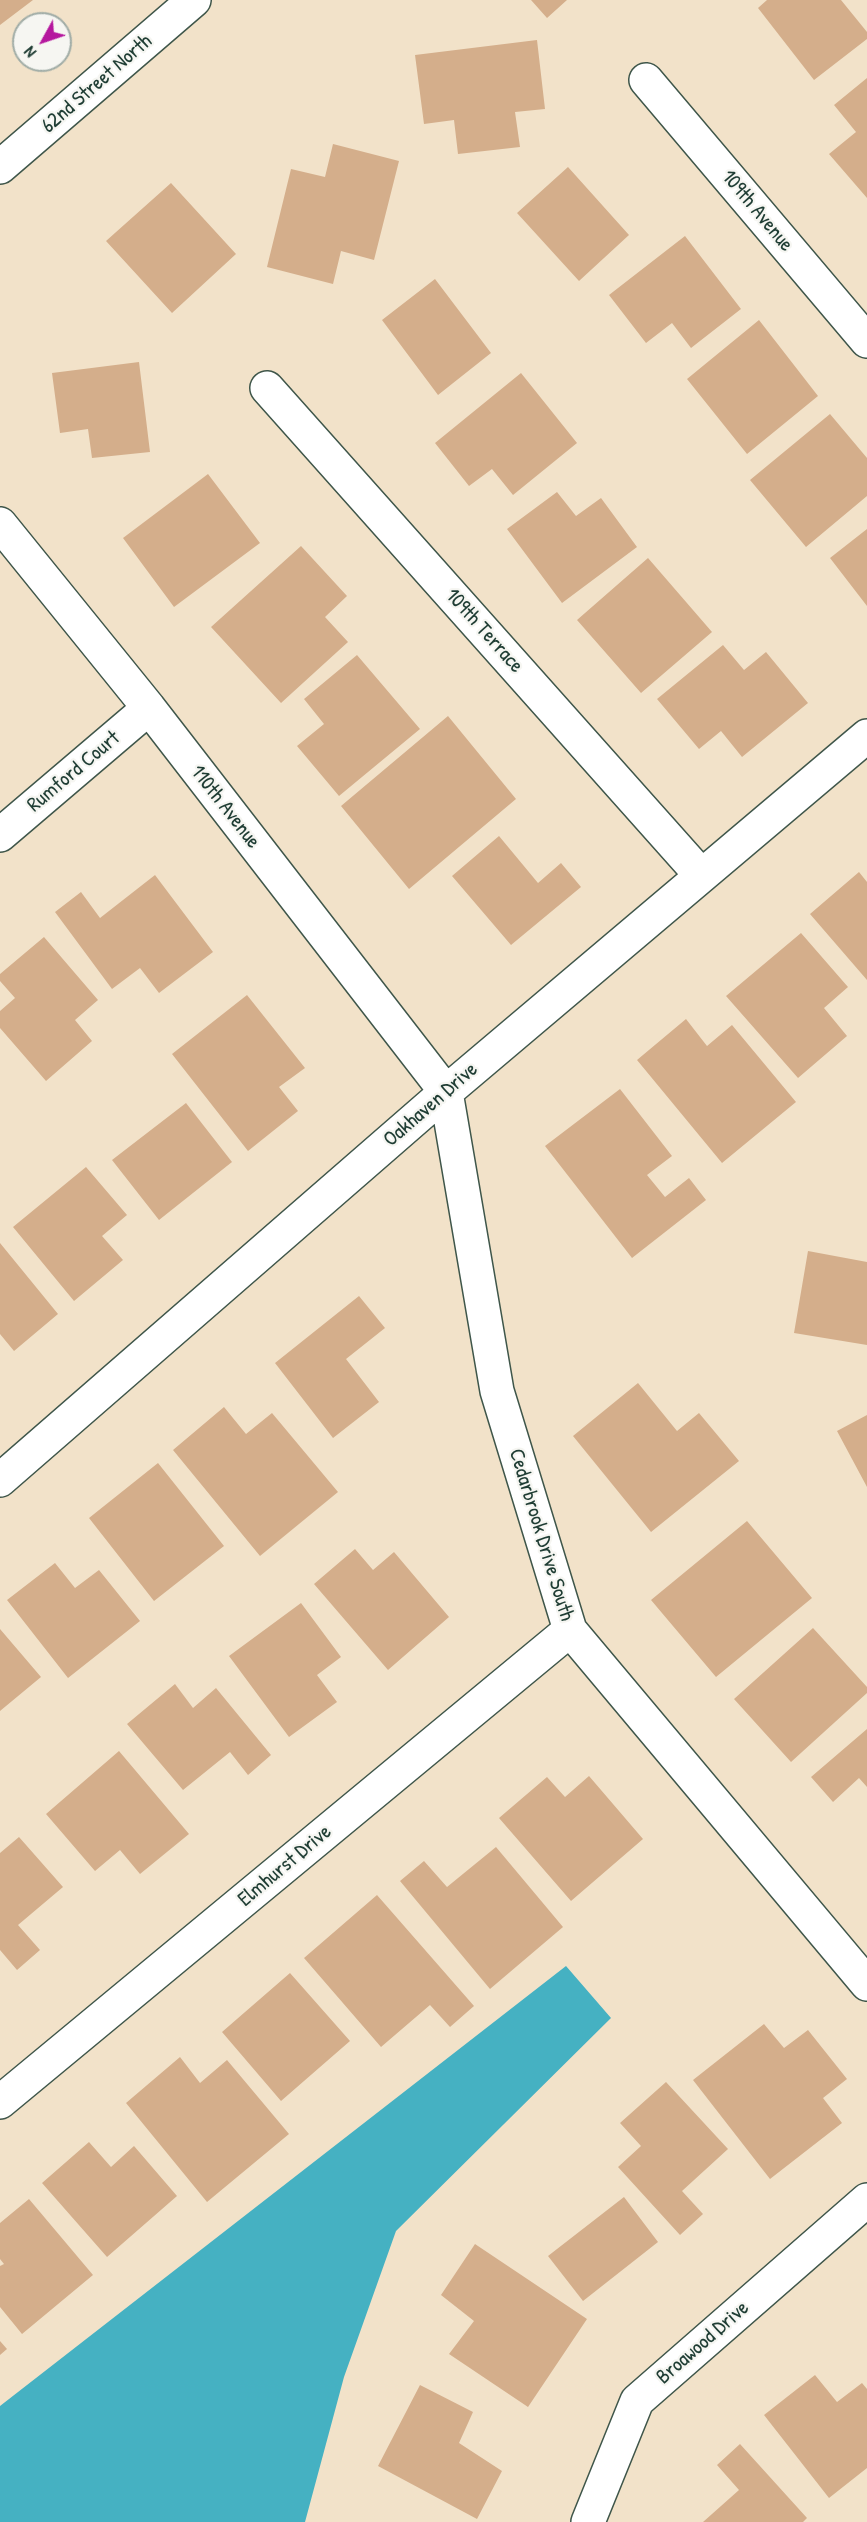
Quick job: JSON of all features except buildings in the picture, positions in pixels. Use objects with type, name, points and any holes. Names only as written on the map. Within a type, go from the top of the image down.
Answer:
[{"type":"street","name":"62nd Street North","points":[[0,167],[194,0]]},
{"type":"street","name":"109th Avenue","points":[[646,80],[867,341]]},
{"type":"street","name":"109th Terrace","points":[[267,388],[700,874]]},
{"type":"street","name":"110th Avenue","points":[[0,524],[149,708],[446,1092]]},
{"type":"street","name":"Rumford Court","points":[[0,835],[149,708]]},
{"type":"street","name":"Oakhaven Drive","points":[[0,1480],[700,874],[867,736]]},
{"type":"street","name":"Cedarbrook Drive South","points":[[446,1092],[497,1391],[570,1630],[867,1984]]},
{"type":"street","name":"Elmhurst Drive","points":[[0,2102],[570,1630]]},
{"type":"street","name":"Broawood Drive","points":[[588,2522],[637,2401],[867,2200]]},
{"type":"water","points":[[566,1966],[611,2018],[396,2231],[344,2377],[305,2522],[0,2522],[0,2406]]}]
